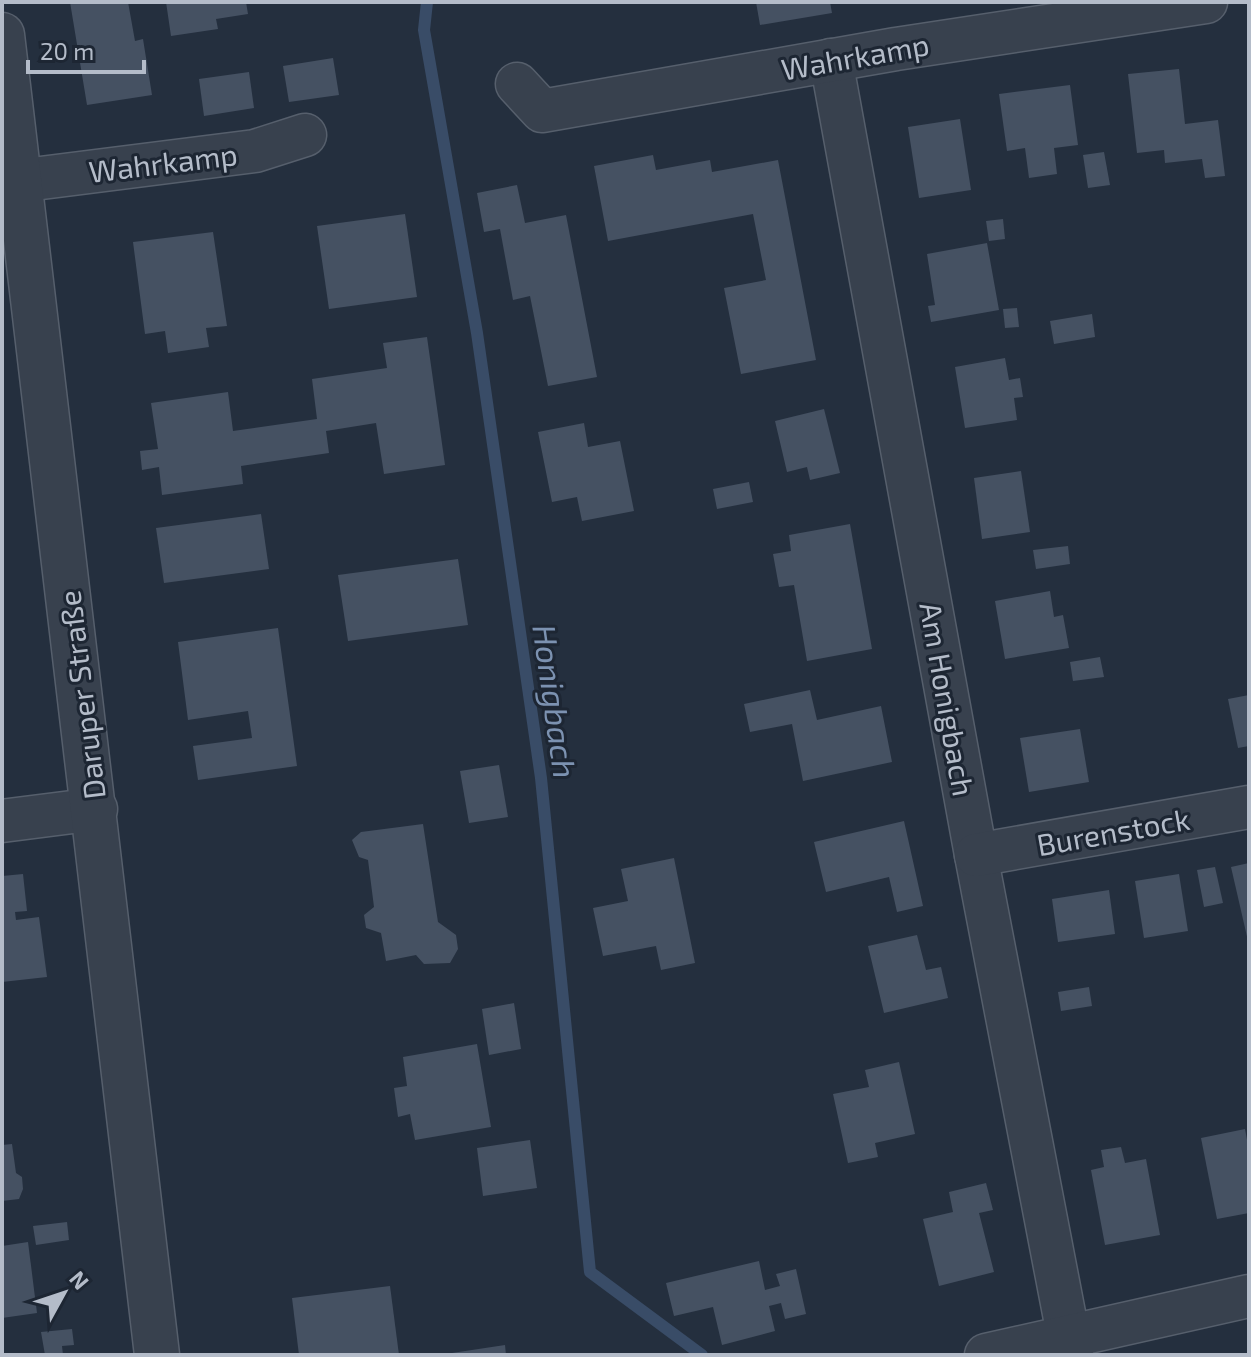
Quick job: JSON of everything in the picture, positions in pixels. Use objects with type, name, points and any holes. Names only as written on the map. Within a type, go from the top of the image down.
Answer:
[{"type":"street","name":"Wahrkamp","points":[[517,84],[542,111],[831,60],[1206,2]]},
{"type":"street","name":"Daruper Straße","points":[[2,35],[10,181],[96,809],[157,1355]]},
{"type":"street","name":"Am Honigbach","points":[[831,60],[1069,1347]]},
{"type":"street","name":"Wahrkamp","points":[[10,181],[255,151],[305,135]]},
{"type":"street","name":"Burenstock","points":[[976,855],[1249,807]]},
{"type":"street","points":[[2,821],[96,809]]},
{"type":"street","points":[[986,1355],[1069,1347],[1249,1296]]},
{"type":"building","points":[[70,2],[128,2],[135,41],[143,39],[152,95],[87,105]]},
{"type":"building","points":[[166,2],[246,2],[248,14],[216,19],[218,29],[171,36]]},
{"type":"building","points":[[756,2],[830,2],[832,13],[760,25]]},
{"type":"building","points":[[333,58],[339,95],[289,102],[283,66]]},
{"type":"building","points":[[1179,69],[1185,124],[1218,120],[1225,176],[1205,178],[1202,159],[1165,163],[1164,150],[1137,153],[1128,74]]},
{"type":"building","points":[[249,72],[254,108],[204,116],[199,79]]},
{"type":"building","points":[[1070,85],[1078,145],[1054,148],[1057,174],[1029,178],[1025,148],[1007,151],[999,94]]},
{"type":"building","points":[[960,119],[971,190],[919,198],[908,127]]},
{"type":"building","points":[[1104,152],[1110,185],[1088,188],[1083,155]]},
{"type":"building","points":[[653,155],[656,170],[710,160],[712,172],[778,160],[816,360],[741,374],[724,288],[766,280],[753,214],[608,241],[594,166]]},
{"type":"building","points":[[517,185],[525,223],[566,215],[597,377],[548,386],[530,296],[513,300],[500,229],[484,232],[477,193]]},
{"type":"building","points":[[405,214],[417,297],[329,309],[317,226]]},
{"type":"building","points":[[1003,219],[1005,239],[989,241],[986,221]]},
{"type":"building","points":[[213,232],[227,326],[206,328],[209,347],[168,353],[165,331],[145,334],[133,242]]},
{"type":"building","points":[[987,243],[999,310],[931,322],[928,306],[935,305],[927,254]]},
{"type":"building","points":[[1017,308],[1019,327],[1005,328],[1003,309]]},
{"type":"building","points":[[1092,314],[1095,337],[1054,344],[1050,321]]},
{"type":"building","points":[[427,337],[445,465],[384,474],[376,423],[326,431],[329,453],[241,466],[243,484],[162,495],[159,467],[142,470],[140,451],[158,449],[151,403],[228,392],[233,431],[317,419],[312,379],[387,368],[383,343]]},
{"type":"building","points":[[1005,358],[1009,380],[1020,378],[1023,397],[1014,398],[1017,420],[965,428],[955,367]]},
{"type":"building","points":[[824,409],[840,473],[810,480],[807,467],[787,472],[775,421]]},
{"type":"building","points":[[584,423],[588,447],[620,441],[634,511],[582,521],[577,497],[552,502],[538,432]]},
{"type":"building","points":[[1021,471],[1030,532],[982,539],[974,478]]},
{"type":"building","points":[[749,482],[753,502],[717,509],[713,489]]},
{"type":"building","points":[[261,514],[269,569],[164,583],[156,528]]},
{"type":"building","points":[[850,524],[872,649],[807,661],[794,585],[779,587],[773,554],[791,551],[789,535]]},
{"type":"building","points":[[1068,546],[1070,564],[1036,569],[1033,550]]},
{"type":"building","points":[[458,559],[468,625],[348,641],[338,575]]},
{"type":"building","points":[[1050,591],[1054,617],[1063,615],[1069,648],[1005,659],[995,601]]},
{"type":"building","points":[[278,628],[297,766],[198,780],[193,746],[252,738],[248,711],[188,720],[178,642]]},
{"type":"building","points":[[1100,657],[1104,677],[1073,681],[1070,662]]},
{"type":"building","points":[[810,690],[817,720],[881,706],[892,762],[803,781],[792,724],[750,732],[744,704]]},
{"type":"building","points":[[1249,695],[1249,746],[1238,748],[1228,699]]},
{"type":"building","points":[[1080,729],[1089,782],[1029,792],[1020,738]]},
{"type":"building","points":[[499,765],[508,817],[469,823],[460,771]]},
{"type":"building","points":[[904,821],[923,906],[897,912],[889,877],[826,892],[814,842]]},
{"type":"building","points":[[423,824],[438,922],[456,935],[458,949],[450,963],[424,964],[416,955],[386,961],[381,933],[366,928],[364,915],[374,907],[368,860],[359,857],[352,840],[361,832]]},
{"type":"building","points":[[674,858],[695,963],[661,970],[656,946],[603,956],[593,908],[628,901],[621,869]]},
{"type":"building","points":[[1249,863],[1249,941],[1248,941],[1231,867]]},
{"type":"building","points":[[1215,867],[1223,903],[1204,907],[1197,870]]},
{"type":"building","points":[[23,874],[27,911],[15,912],[16,920],[39,917],[47,977],[2,982],[2,876]]},
{"type":"building","points":[[1179,874],[1188,931],[1144,938],[1135,881]]},
{"type":"building","points":[[1109,890],[1115,934],[1058,942],[1052,899]]},
{"type":"building","points":[[917,935],[926,970],[941,967],[948,998],[884,1013],[868,946]]},
{"type":"building","points":[[1089,987],[1092,1006],[1061,1011],[1058,992]]},
{"type":"building","points":[[514,1003],[521,1049],[489,1055],[482,1009]]},
{"type":"building","points":[[477,1044],[491,1127],[415,1140],[410,1114],[398,1117],[394,1088],[407,1086],[403,1057]]},
{"type":"building","points":[[899,1062],[915,1134],[875,1143],[878,1157],[848,1163],[833,1094],[869,1087],[865,1070]]},
{"type":"building","points":[[1245,1129],[1249,1150],[1249,1213],[1217,1219],[1201,1138]]},
{"type":"building","points":[[530,1140],[537,1188],[483,1196],[477,1148]]},
{"type":"building","points":[[12,1144],[16,1173],[22,1177],[23,1189],[19,1199],[2,1201],[2,1145]]},
{"type":"building","points":[[1121,1147],[1125,1163],[1146,1159],[1160,1235],[1105,1245],[1091,1170],[1104,1167],[1101,1150]]},
{"type":"building","points":[[986,1183],[993,1210],[979,1213],[994,1272],[939,1286],[923,1219],[953,1212],[949,1192]]},
{"type":"building","points":[[67,1222],[69,1240],[36,1245],[33,1226]]},
{"type":"building","points":[[28,1242],[37,1313],[2,1318],[2,1246]]},
{"type":"building","points":[[759,1261],[765,1290],[780,1286],[776,1274],[796,1269],[806,1314],[785,1319],[781,1303],[769,1306],[775,1331],[722,1345],[713,1307],[674,1316],[666,1283]]},
{"type":"building","points":[[390,1286],[399,1355],[299,1355],[292,1298]]},
{"type":"building","points":[[72,1329],[74,1345],[62,1346],[63,1355],[45,1355],[41,1332]]},
{"type":"building","points":[[505,1345],[506,1355],[452,1355],[452,1353]]},
{"type":"waterway","name":"Honigbach","points":[[427,2],[424,30],[477,333],[541,778],[590,1272],[702,1355]]}]
